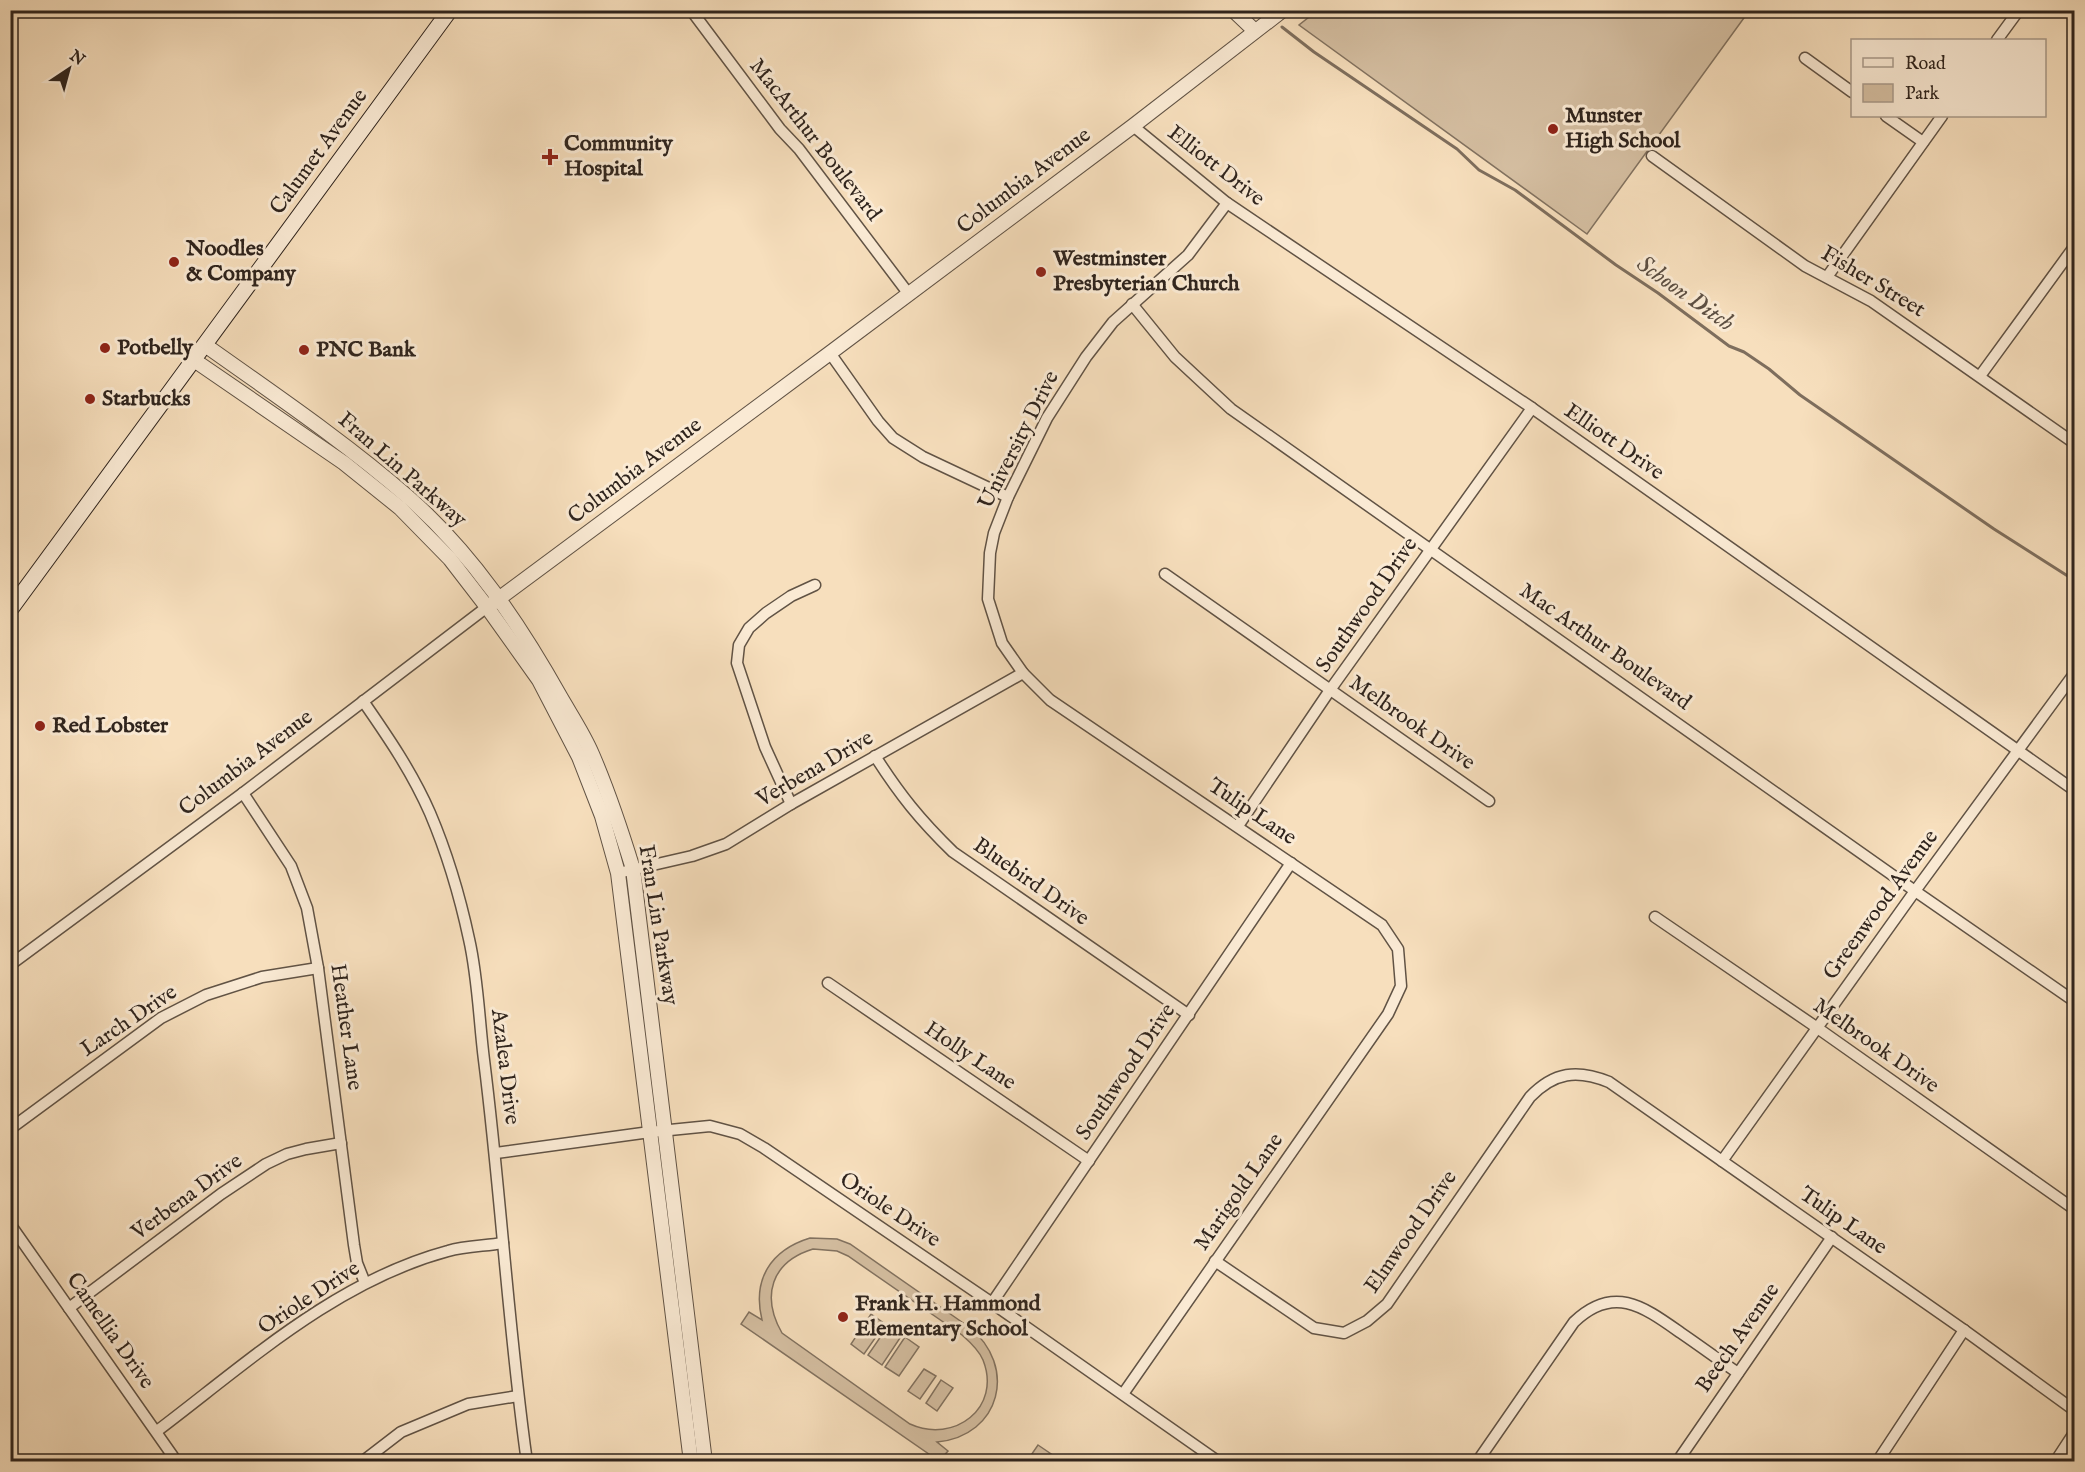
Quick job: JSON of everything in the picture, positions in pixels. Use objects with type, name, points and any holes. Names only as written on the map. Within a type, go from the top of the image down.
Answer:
[{"type":"main road","name":"Calumet Avenue","points":[[10,610],[450,10]]},
{"type":"street","name":"MacArthur Boulevard","points":[[691,10],[908,293]]},
{"type":"street","points":[[1233,10],[1255,31]]},
{"type":"street","name":"Columbia Avenue","points":[[10,965],[1133,126],[1283,10]]},
{"type":"street","points":[[1998,39],[2019,10]]},
{"type":"street","points":[[1805,58],[1851,91]]},
{"type":"street","points":[[1887,117],[1923,142]]},
{"type":"street","points":[[1827,277],[1941,117]]},
{"type":"street","name":"Elliott Drive","points":[[1133,126],[1227,203],[1532,408],[2074,790]]},
{"type":"street","name":"Fisher Street","points":[[1652,156],[1805,266],[1871,301],[2074,443]]},
{"type":"street","name":"University Drive","points":[[1023,673],[1002,643],[988,599],[990,553],[994,533],[1008,497],[1047,418],[1069,382],[1113,322],[1188,255],[1227,203]]},
{"type":"street","points":[[1980,376],[2074,247]]},
{"type":"street","name":"Mac Arthur Boulevard","points":[[1131,304],[1175,357],[1231,409],[2074,1001]]},
{"type":"street","name":"Fran Lin Parkway","points":[[205,345],[353,452],[410,498],[461,549],[539,680],[579,757],[602,816],[618,873],[658,1131],[705,1461]]},
{"type":"street","points":[[830,353],[893,438],[923,457],[1008,497]]},
{"type":"street","name":"Fran Lin Parkway","points":[[194,360],[344,463],[400,508],[493,603],[549,676],[591,751],[616,813],[633,869],[691,1461]]},
{"type":"street","name":"Southwood Drive","points":[[1238,826],[1330,690],[1532,408]]},
{"type":"street","name":"Melbrook Drive","points":[[1165,574],[1489,801]]},
{"type":"street","points":[[791,804],[765,747],[737,663],[739,645],[749,628],[791,596],[815,585]]},
{"type":"street","name":"Verbena Drive","points":[[618,873],[692,856],[726,844],[791,804],[1023,673]]},
{"type":"street","name":"Tulip Lane","points":[[1023,673],[1050,700],[1382,925],[1398,949],[1401,986],[1388,1014]]},
{"type":"street","name":"Greenwood Avenue","points":[[1722,1161],[1816,1027],[2074,674]]},
{"type":"street","name":"Azalea Drive","points":[[363,701],[407,765],[430,814],[448,862],[470,940],[496,1153],[502,1243],[527,1461]]},
{"type":"street","name":"Bluebird Drive","points":[[875,756],[901,796],[926,826],[953,852],[1189,1015]]},
{"type":"street","name":"Heather Lane","points":[[243,793],[291,866],[308,908],[354,1245],[364,1283]]},
{"type":"street","name":"Southwood Drive","points":[[992,1303],[1291,863]]},
{"type":"street","name":"Melbrook Drive","points":[[1655,917],[1816,1027],[2074,1209]]},
{"type":"street","name":"Larch Drive","points":[[10,1129],[161,1018],[206,995],[262,976],[318,968]]},
{"type":"street","name":"Holly Lane","points":[[828,983],[1089,1161]]},
{"type":"street","name":"Marigold Lane","points":[[1123,1394],[1388,1014]]},
{"type":"street","name":"Elmwood Drive","points":[[1215,1261],[1314,1328],[1344,1333],[1367,1321],[1387,1304],[1530,1097],[1541,1086],[1554,1079],[1567,1074],[1583,1074]]},
{"type":"street","name":"Tulip Lane","points":[[1583,1074],[1609,1082],[1964,1330],[2074,1410]]},
{"type":"street","name":"Oriole Drive","points":[[496,1153],[710,1126],[740,1134],[992,1303],[1220,1461]]},
{"type":"street","name":"Verbena Drive","points":[[69,1308],[221,1194],[266,1164],[306,1149],[341,1143]]},
{"type":"street","name":"Camellia Drive","points":[[10,1224],[177,1461]]},
{"type":"street","name":"Beech Avenue","points":[[1677,1461],[1832,1237]]},
{"type":"street","name":"Oriole Drive","points":[[157,1431],[306,1318],[364,1283],[450,1250],[502,1243]]},
{"type":"street","points":[[1477,1461],[1574,1322],[1591,1309],[1604,1304],[1627,1303],[1646,1309],[1738,1373]]},
{"type":"street","points":[[1877,1461],[1964,1330]]},
{"type":"street","points":[[362,1461],[401,1432],[468,1404],[518,1396]]},
{"type":"street","points":[[2055,1461],[2074,1433]]},
{"type":"green space","name":"Munster High School","points":[[1318,10],[1749,11],[1587,234],[1299,25]]},
{"type":"green space","points":[[810,1238],[837,1239],[850,1244],[969,1327],[984,1343],[994,1361],[997,1379],[995,1397],[988,1413],[976,1427],[959,1437],[937,1442],[948,1451],[939,1461],[741,1324],[749,1312],[762,1320],[760,1292],[763,1279],[775,1258],[796,1243]],"holes":[[[813,1249],[837,1251],[848,1256],[962,1335],[977,1350],[983,1360],[987,1377],[986,1393],[980,1407],[970,1417],[957,1425],[943,1429],[927,1429],[910,1424],[782,1333],[772,1306],[774,1282],[779,1272],[787,1262]]]},
{"type":"green space","points":[[871,1314],[885,1324],[864,1354],[851,1344]]},
{"type":"green space","points":[[888,1326],[902,1335],[882,1365],[868,1355]]},
{"type":"green space","points":[[905,1337],[919,1347],[899,1376],[885,1367]]},
{"type":"green space","points":[[924,1369],[936,1376],[920,1399],[908,1391]]},
{"type":"green space","points":[[941,1380],[953,1388],[937,1411],[926,1403]]},
{"type":"green space","points":[[1038,1445],[1057,1458],[1055,1461],[1027,1461]]},
{"type":"waterway","name":"Schoon Ditch","points":[[1282,27],[1314,52],[1457,149],[1479,170],[1515,190],[1729,346],[1744,352],[1800,395],[1994,529],[2074,580]]},
{"type":"place","name":"Munster High School","points":[[1553,129]]},
{"type":"place","name":"Community Hospital","points":[[550,157]]},
{"type":"place","name":"Noodles & Company","points":[[174,262]]},
{"type":"place","name":"Westminster Presbyterian Church","points":[[1041,272]]},
{"type":"place","name":"Potbelly","points":[[105,348]]},
{"type":"place","name":"PNC Bank","points":[[304,350]]},
{"type":"place","name":"Starbucks","points":[[90,399]]},
{"type":"place","name":"Red Lobster","points":[[40,726]]},
{"type":"place","name":"Frank H. Hammond Elementary School","points":[[843,1317]]}]
